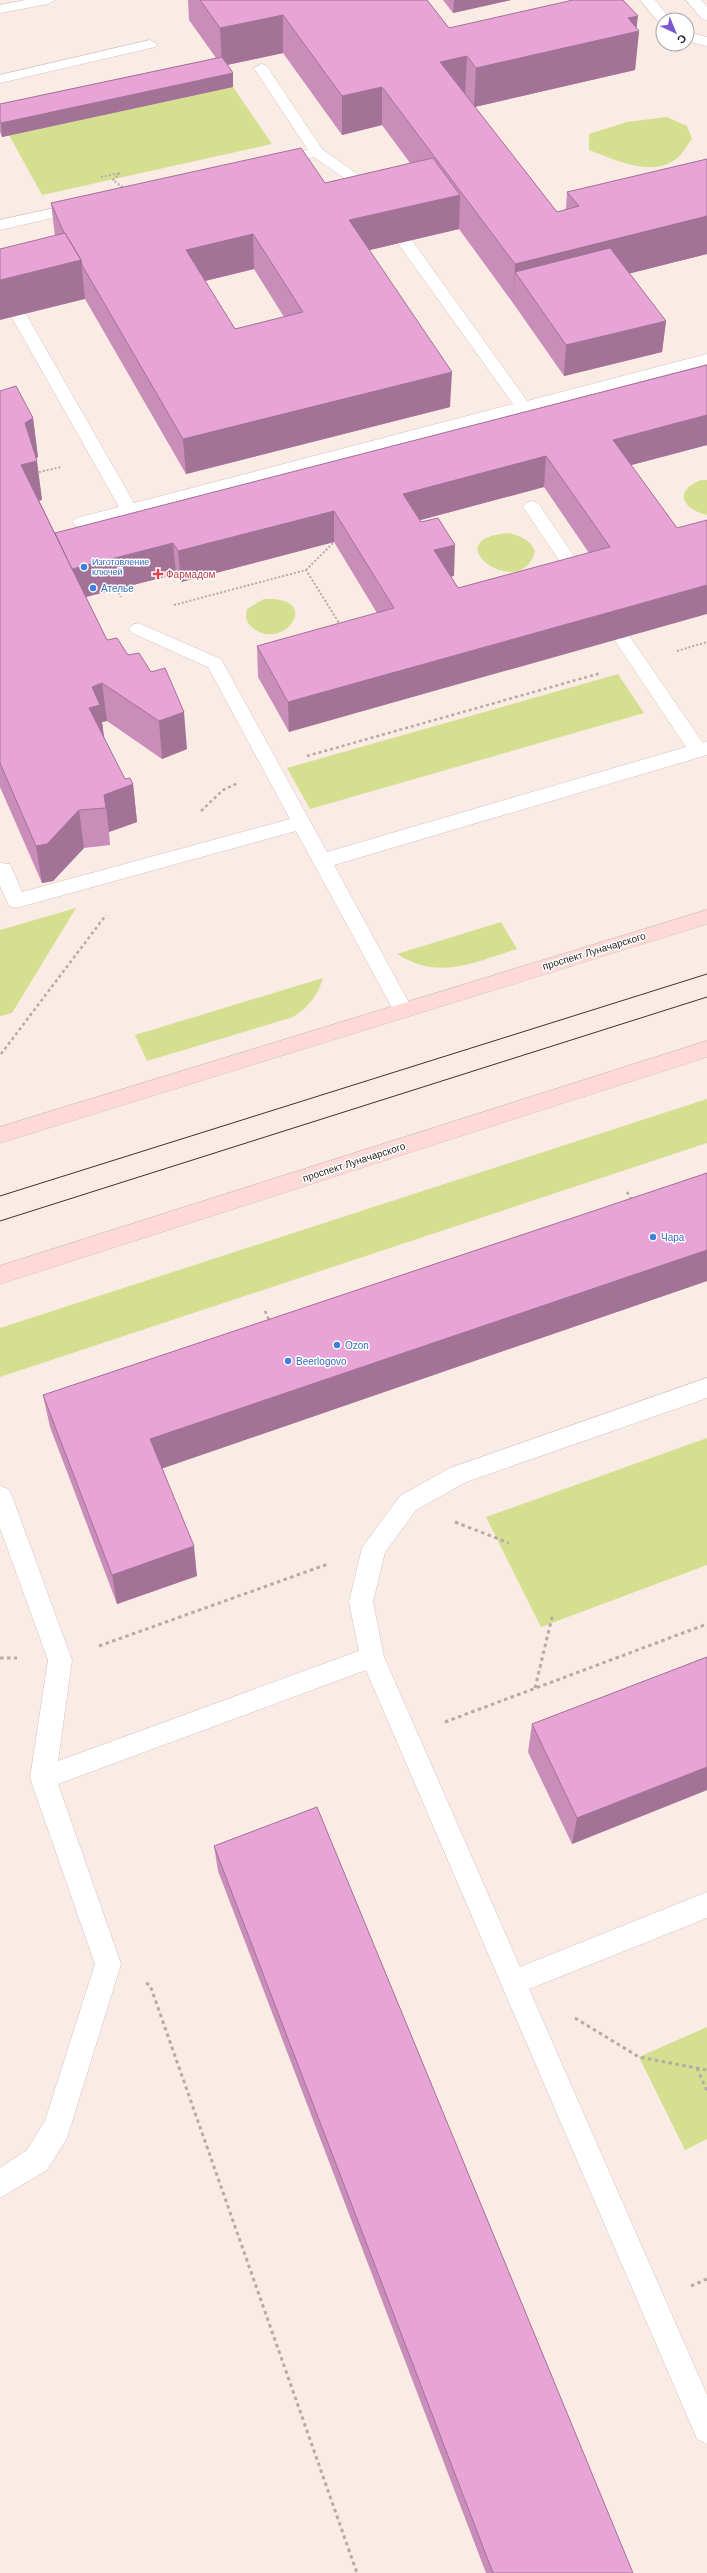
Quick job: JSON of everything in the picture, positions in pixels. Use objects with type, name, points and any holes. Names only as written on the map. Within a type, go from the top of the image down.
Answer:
[{"type":"main road","name":"проспект Луначарского","points":[[0,1135],[707,917]]},
{"type":"main road","name":"проспект Луначарского","points":[[0,1275],[707,1049]]},
{"type":"lane","points":[[1,10],[48,0]]},
{"type":"lane","points":[[647,0],[657,12]]},
{"type":"lane","points":[[693,0],[707,16]]},
{"type":"lane","points":[[695,38],[707,42]]},
{"type":"lane","points":[[0,79],[150,44]]},
{"type":"lane","points":[[261,68],[317,152],[366,187],[379,205]]},
{"type":"lane","points":[[263,165],[317,152]]},
{"type":"lane","points":[[0,225],[133,195]]},
{"type":"lane","points":[[405,242],[523,407]]},
{"type":"lane","points":[[19,316],[129,510]]},
{"type":"lane","points":[[82,522],[707,359]]},
{"type":"lane","points":[[532,507],[584,584]]},
{"type":"lane","points":[[138,629],[215,663],[403,1010]]},
{"type":"lane","points":[[322,861],[703,749],[622,638]]},
{"type":"lane","points":[[0,870],[2,869],[16,901],[302,823]]},
{"type":"lane","points":[[707,1388],[458,1475],[408,1504],[374,1548],[361,1602],[372,1657],[707,2430]]},
{"type":"lane","points":[[0,1496],[60,1660],[43,1778],[108,1964],[57,2128],[37,2160],[0,2184]]},
{"type":"lane","points":[[43,1778],[372,1657]]},
{"type":"lane","points":[[514,1982],[707,1906]]},
{"type":"path","points":[[100,178],[120,173],[113,180],[133,195]]},
{"type":"path","points":[[169,606],[306,570],[334,542]]},
{"type":"path","points":[[306,570],[342,628],[335,630]]},
{"type":"path","points":[[627,1192],[633,1201]]},
{"type":"path","points":[[265,1311],[273,1327]]},
{"type":"path","points":[[408,1504],[509,1543]]},
{"type":"path","points":[[60,1660],[374,1548]]},
{"type":"path","points":[[534,1689],[553,1613]]},
{"type":"path","points":[[407,1737],[707,1624]]},
{"type":"path","points":[[108,1964],[150,1985],[357,2573]]},
{"type":"path","points":[[574,2017],[639,2057],[707,2070]]},
{"type":"path","points":[[697,2068],[707,2091]]},
{"type":"green space","points":[[233,87],[272,144],[42,195],[9,135]]},
{"type":"green space","points":[[667,117],[687,126],[692,139],[676,159],[666,164],[655,167],[632,165],[589,150],[589,134],[627,122]]},
{"type":"green space","points":[[701,480],[707,480],[707,515],[692,509],[684,499],[684,494],[687,489],[692,484]]},
{"type":"green space","points":[[510,533],[525,539],[531,544],[535,551],[527,566],[514,572],[500,570],[488,564],[479,555],[478,546],[488,537]]},
{"type":"green space","points":[[264,599],[282,600],[292,606],[295,613],[293,622],[286,629],[276,634],[265,634],[253,628],[247,622],[247,609]]},
{"type":"green space","points":[[618,674],[644,713],[310,809],[287,768]]},
{"type":"green space","points":[[76,908],[12,1013],[0,1016],[0,930]]},
{"type":"green space","points":[[501,922],[517,949],[471,963],[442,968],[412,962],[397,954]]},
{"type":"green space","points":[[323,978],[318,991],[312,1000],[304,1009],[293,1017],[147,1061],[135,1035]]},
{"type":"green space","points":[[707,1099],[707,1143],[0,1377],[0,1328]]},
{"type":"green space","points":[[707,1438],[707,1565],[541,1627],[486,1517]]},
{"type":"green space","points":[[707,2027],[707,2139],[685,2150],[639,2057]]},
{"type":"building","points":[[200,0],[427,0],[449,28],[573,0],[623,0],[638,16],[628,18],[639,31],[476,68],[467,56],[440,62],[557,212],[579,206],[567,192],[707,159],[707,216],[515,264],[382,87],[342,96],[283,15],[220,28]]},
{"type":"building","points":[[222,57],[233,73],[0,122],[0,104]]},
{"type":"building","points":[[301,148],[325,183],[433,158],[460,195],[349,220],[452,372],[183,439],[82,265],[81,260],[64,233],[51,203]],"holes":[[[253,234],[303,312],[235,329],[186,250]]]},
{"type":"building","points":[[65,233],[81,260],[0,280],[0,249]]},
{"type":"building","points":[[610,248],[666,321],[566,345],[515,272]]},
{"type":"building","points":[[707,365],[707,415],[613,440],[677,528],[707,520],[707,585],[288,702],[257,646],[394,608],[334,511],[178,551],[173,543],[72,569],[55,533]],"holes":[[[546,456],[610,547],[458,588],[434,550],[455,545],[438,518],[421,522],[403,494]]]},
{"type":"building","points":[[16,386],[33,418],[25,423],[37,461],[21,465],[107,640],[117,638],[128,655],[139,653],[151,672],[165,668],[184,712],[159,721],[102,683],[92,687],[100,705],[89,708],[125,779],[130,778],[133,784],[104,795],[106,808],[79,810],[47,844],[36,846],[0,763],[0,391]]},
{"type":"building","points":[[707,1173],[707,1250],[150,1439],[194,1546],[112,1575],[43,1395]]},
{"type":"building","points":[[707,1657],[707,1767],[577,1818],[532,1724]]},
{"type":"building","points":[[317,1807],[633,2573],[493,2573],[214,1846]]},
{"type":"tram line","points":[[0,1196],[707,974]]},
{"type":"tram line","points":[[0,1221],[707,997]]},
{"type":"place","name":"Изготовление ключей","points":[[84,567]]},
{"type":"place","name":"Фармадом","points":[[158,574]]},
{"type":"place","name":"Ателье","points":[[93,588]]},
{"type":"place","name":"Чара","points":[[653,1237]]},
{"type":"place","name":"Ozon","points":[[337,1345]]},
{"type":"place","name":"Beerlogovo","points":[[288,1361]]}]
